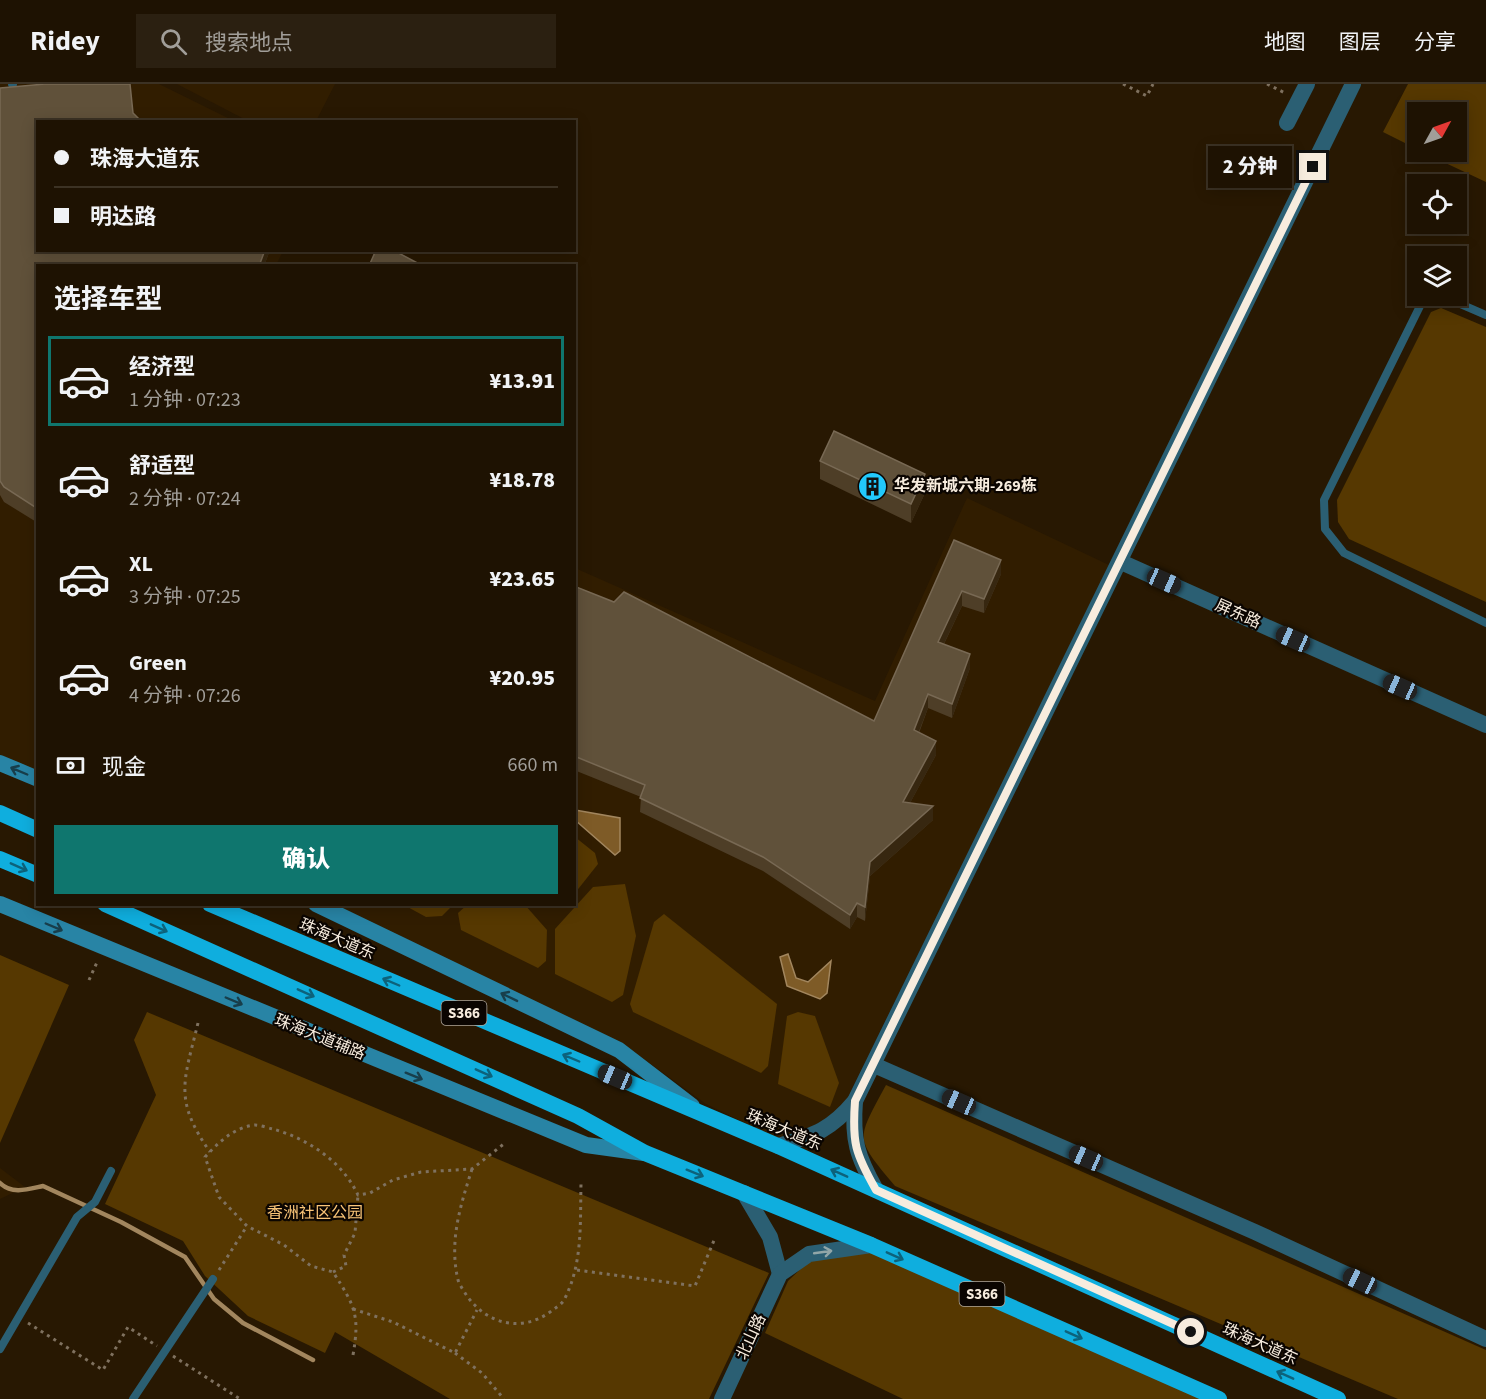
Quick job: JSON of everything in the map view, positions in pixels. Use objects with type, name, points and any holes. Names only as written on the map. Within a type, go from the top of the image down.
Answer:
[{"type":"highway","points":[[0,813],[36,829]]},
{"type":"highway","points":[[0,859],[36,874]]},
{"type":"highway","name":"S366","points":[[109,906],[578,1116],[645,1153],[871,1245],[1219,1399]]},
{"type":"highway","name":"珠海大道东","points":[[215,906],[777,1146],[1338,1399]]},
{"type":"main road","points":[[0,763],[36,778]]},
{"type":"main road","name":"珠海大道辅路","points":[[0,904],[586,1145],[645,1153]]},
{"type":"main road","points":[[320,906],[619,1050],[702,1114]]},
{"type":"street","points":[[1287,123],[1308,84]]},
{"type":"street","points":[[777,1146],[815,1134],[837,1122],[855,1101],[1121,562],[1353,84]]},
{"type":"street","name":"屏东路","points":[[1121,562],[1486,725]]},
{"type":"street","points":[[874,1065],[1255,1232],[1486,1339]]},
{"type":"street","points":[[855,1101],[852,1132],[858,1158],[876,1190]]},
{"type":"street","points":[[744,1193],[770,1237],[780,1274],[809,1254],[871,1245]]},
{"type":"street","name":"北山路","points":[[722,1399],[780,1274]]},
{"type":"lane","points":[[1420,306],[1324,500],[1325,529],[1344,553],[1486,623]]},
{"type":"lane","points":[[1466,306],[1486,314]]},
{"type":"lane","points":[[0,1349],[77,1217],[94,1203],[111,1171]]},
{"type":"lane","points":[[133,1399],[212,1281]]},
{"type":"path","points":[[1123,84],[1147,96],[1153,84]]},
{"type":"path","points":[[1267,84],[1299,100]]},
{"type":"path","points":[[89,980],[104,948]]},
{"type":"path","points":[[198,1023],[183,1100],[194,1129],[210,1152]]},
{"type":"path","points":[[255,1125],[296,1136],[327,1156],[350,1178],[357,1195],[355,1233],[344,1256],[346,1266],[333,1272],[311,1266],[284,1245],[247,1226],[219,1197],[205,1157],[221,1138],[255,1125]]},
{"type":"path","points":[[505,1143],[472,1169],[458,1215],[453,1249],[459,1284],[477,1310],[495,1321],[523,1324],[546,1315],[562,1303],[577,1270],[581,1184]]},
{"type":"path","points":[[357,1195],[370,1193],[393,1180],[421,1172],[472,1169]]},
{"type":"path","points":[[212,1281],[247,1226]]},
{"type":"path","points":[[577,1270],[695,1286],[714,1238]]},
{"type":"path","points":[[333,1272],[353,1309],[358,1325],[353,1355]]},
{"type":"path","points":[[353,1309],[393,1322],[455,1353],[482,1373],[504,1399]]},
{"type":"path","points":[[455,1353],[477,1310]]},
{"type":"path","points":[[19,1317],[103,1370],[128,1327],[240,1399]]},
{"type":"shaded area","points":[[0,84],[159,84],[232,120],[36,120],[36,252],[282,252],[276,264],[36,264],[36,772],[0,755]]},
{"type":"shaded area","points":[[177,84],[335,84],[317,120],[246,120]]},
{"type":"shaded area","points":[[967,498],[1109,565],[847,1099],[833,1115],[811,1127],[776,1138],[706,1104],[622,1043],[333,906],[576,906],[576,568],[875,701]]},
{"type":"shaded area","points":[[576,810],[620,818],[620,851],[615,855],[576,821]]},
{"type":"shaded area","points":[[788,954],[796,978],[808,982],[831,961],[827,993],[820,999],[787,986],[780,957]]},
{"type":"shaded area","points":[[0,1168],[25,1187],[0,1199]]},
{"type":"green space","points":[[1408,84],[1486,84],[1486,182],[1443,162],[1467,162],[1467,102],[1407,102],[1407,144],[1383,132]]},
{"type":"green space","points":[[1441,308],[1486,327],[1486,602],[1349,539],[1338,522],[1337,500],[1431,312]]},
{"type":"green space","points":[[576,838],[595,853],[598,864],[576,892]]},
{"type":"green space","points":[[625,884],[636,936],[623,995],[612,1002],[555,974],[555,929],[593,887]]},
{"type":"green space","points":[[406,906],[452,906],[442,916],[426,917]]},
{"type":"green space","points":[[466,906],[526,906],[547,930],[546,961],[538,968],[461,930],[458,913]]},
{"type":"green space","points":[[664,914],[777,1004],[768,1066],[761,1073],[633,1012],[630,1004],[654,922]]},
{"type":"green space","points":[[0,955],[69,985],[0,1143]]},
{"type":"green space","name":"香洲社区公园","points":[[147,1012],[769,1273],[709,1399],[450,1399],[335,1332],[325,1353],[248,1316],[205,1276],[183,1241],[105,1204],[156,1095],[134,1040]]},
{"type":"green space","points":[[798,1012],[815,1016],[839,1083],[830,1107],[778,1084],[787,1016]]},
{"type":"green space","points":[[886,1085],[1486,1350],[1486,1399],[1398,1399],[895,1186],[872,1157],[864,1138],[869,1118]]},
{"type":"green space","points":[[871,1250],[1207,1399],[903,1399],[765,1333],[788,1281],[810,1260]]},
{"type":"building","points":[[45,84],[130,84],[133,113],[140,120],[36,120],[36,252],[264,252],[260,264],[36,264],[36,508],[4,487],[0,481],[0,88]]},
{"type":"building","points":[[375,252],[397,252],[419,264],[370,264]]},
{"type":"building","points":[[834,431],[925,474],[911,504],[820,461]]},
{"type":"building","points":[[954,540],[1001,560],[984,599],[962,591],[938,642],[970,654],[952,704],[928,694],[914,730],[936,741],[903,802],[933,806],[870,862],[865,907],[857,903],[850,915],[763,857],[640,798],[645,785],[576,757],[576,587],[614,602],[624,592],[874,721]]},
{"type":"waterway","points":[[0,1183],[15,1190],[43,1186],[121,1222],[185,1257],[214,1299],[243,1323],[313,1360]]},
{"type":"place","name":"华发新城六期-269栋","points":[[873,486]]},
{"type":"route","points":[[1191,1332],[876,1190],[858,1158],[852,1132],[855,1101],[1313,167]]}]
